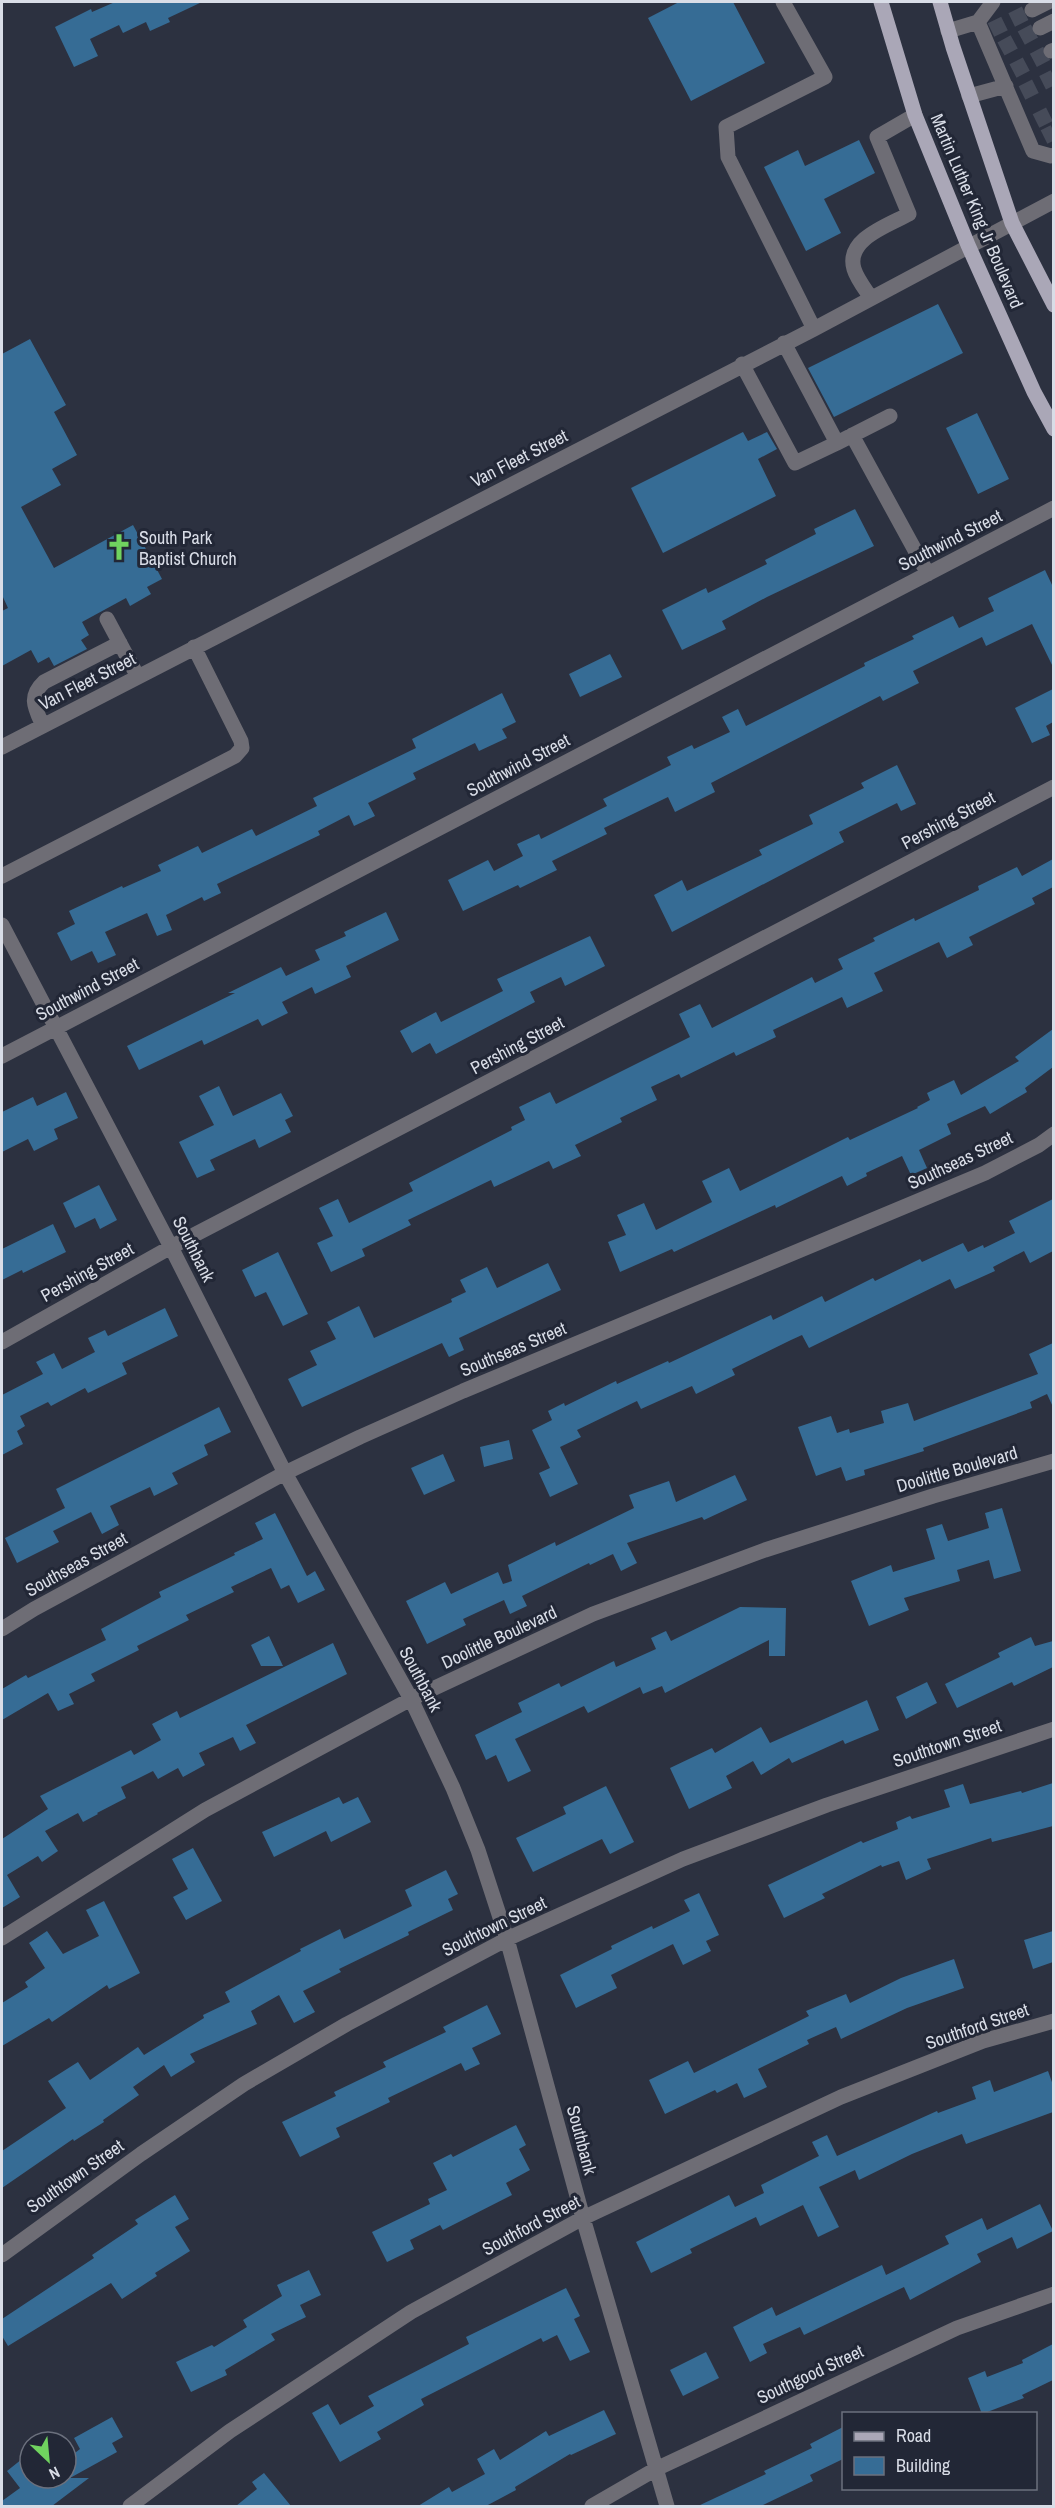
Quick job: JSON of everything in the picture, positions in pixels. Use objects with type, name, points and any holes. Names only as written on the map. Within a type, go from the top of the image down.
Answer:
[{"type":"main road","name":"Martin Luther King Jr Boulevard","points":[[881,2],[915,115],[968,245],[1034,393],[1053,429]]},
{"type":"main road","name":"Martin Luther King Jr Boulevard","points":[[940,2],[1012,223],[1053,305]]},
{"type":"street","points":[[783,2],[825,77],[726,127],[728,157],[814,329]]},
{"type":"street","points":[[993,2],[984,28],[1037,140],[1033,151],[1053,155]]},
{"type":"street","points":[[1032,10],[1047,2],[1053,13]]},
{"type":"street","points":[[948,31],[984,28]]},
{"type":"street","points":[[969,96],[1011,85]]},
{"type":"street","points":[[871,298],[854,270],[853,255],[862,241],[909,214],[877,137],[915,115]]},
{"type":"street","name":"Van Fleet Street","points":[[2,747],[742,364],[814,329],[1053,201]]},
{"type":"street","points":[[784,343],[837,442]]},
{"type":"street","points":[[742,364],[795,463],[890,416]]},
{"type":"street","points":[[852,435],[928,574]]},
{"type":"street","name":"Southwind Street","points":[[2,1056],[1053,508]]},
{"type":"street","points":[[107,619],[138,677]]},
{"type":"street","points":[[43,726],[33,698],[37,688],[44,682],[120,643]]},
{"type":"street","points":[[2,876],[235,756],[242,748],[241,741],[194,647]]},
{"type":"street","name":"Pershing Street","points":[[2,1342],[171,1247],[1053,787]]},
{"type":"street","name":"Southbank","points":[[2,925],[171,1247],[285,1473],[411,1699],[453,1788],[478,1850],[507,1938],[583,2218],[666,2506]]},
{"type":"street","name":"Southseas Street","points":[[2,1629],[34,1609],[285,1473],[463,1391],[985,1173],[1053,1134]]},
{"type":"street","name":"Doolittle Boulevard","points":[[2,1938],[205,1810],[411,1699],[593,1614],[754,1554],[933,1496],[1053,1461]]},
{"type":"street","name":"Southtown Street","points":[[2,2255],[141,2154],[244,2084],[347,2024],[507,1938],[683,1859],[827,1805],[1053,1729]]},
{"type":"street","name":"Southford Street","points":[[130,2506],[230,2430],[411,2312],[583,2218],[841,2097],[983,2041],[1053,2020]]},
{"type":"street","name":"Southgood Street","points":[[592,2506],[656,2469],[957,2328],[1053,2294]]},
{"type":"building","points":[[115,2],[202,2],[168,18],[170,22],[150,31],[146,22],[123,33],[119,25],[90,39],[98,56],[74,67],[55,27],[91,9],[92,12]]},
{"type":"building","points":[[679,2],[733,2],[765,63],[691,101],[648,18]]},
{"type":"building","points":[[859,140],[875,173],[824,199],[841,233],[806,251],[764,167],[798,150],[805,166]]},
{"type":"building","points":[[938,304],[963,353],[834,417],[808,368]]},
{"type":"building","name":"South Park Baptist Church","points":[[30,339],[66,405],[54,412],[77,455],[52,469],[61,485],[21,507],[54,568],[133,525],[162,579],[147,587],[151,594],[130,606],[126,598],[82,622],[89,635],[81,640],[87,649],[54,666],[49,657],[38,663],[31,650],[2,666],[2,611],[8,608],[2,595],[2,354]]},
{"type":"building","points":[[977,413],[1009,479],[978,494],[946,428]]},
{"type":"building","points":[[743,432],[748,441],[767,432],[777,449],[758,459],[776,496],[663,553],[631,488]]},
{"type":"building","points":[[855,509],[874,546],[722,621],[726,629],[682,650],[662,610],[706,588],[708,593],[767,564],[765,560],[816,534],[814,529]]},
{"type":"building","points":[[1045,570],[1053,587],[1053,667],[1032,624],[986,646],[982,637],[913,671],[919,683],[883,701],[880,696],[711,783],[715,792],[675,812],[668,797],[604,828],[607,834],[552,861],[557,870],[520,888],[518,885],[463,911],[448,880],[488,860],[494,871],[523,856],[517,844],[539,834],[541,839],[607,806],[603,799],[671,765],[667,757],[692,745],[694,749],[730,732],[722,717],[738,709],[746,726],[865,666],[864,663],[914,639],[912,636],[953,616],[959,628],[994,611],[988,598]]},
{"type":"building","points":[[610,654],[622,677],[580,697],[569,674]]},
{"type":"building","points":[[1053,689],[1053,722],[1046,726],[1050,735],[1032,743],[1015,708]]},
{"type":"building","points":[[502,693],[516,722],[502,729],[507,738],[479,751],[475,743],[413,773],[416,779],[368,803],[375,816],[354,826],[349,815],[318,831],[320,835],[217,884],[221,893],[204,901],[202,897],[166,915],[172,930],[157,936],[147,913],[105,932],[116,955],[98,963],[92,951],[71,961],[57,933],[75,924],[69,911],[161,871],[158,865],[198,846],[202,853],[252,829],[256,836],[317,806],[313,798],[416,748],[412,739]]},
{"type":"building","points":[[897,765],[916,804],[901,811],[897,803],[839,832],[844,842],[672,932],[654,895],[682,880],[687,891],[762,855],[759,850],[813,824],[809,815],[864,788],[861,783]]},
{"type":"building","points":[[1053,859],[1053,887],[1032,898],[1035,904],[969,937],[973,945],[947,958],[939,942],[874,973],[883,991],[847,1008],[842,997],[773,1030],[776,1037],[736,1056],[734,1052],[681,1078],[679,1074],[651,1087],[657,1100],[620,1118],[622,1122],[575,1145],[581,1156],[553,1169],[549,1161],[494,1187],[491,1180],[408,1220],[411,1225],[362,1249],[365,1256],[331,1272],[317,1243],[333,1236],[319,1208],[338,1199],[349,1223],[413,1191],[409,1183],[512,1130],[511,1127],[525,1120],[519,1107],[550,1092],[556,1104],[690,1037],[679,1014],[700,1004],[712,1028],[812,977],[815,983],[843,969],[838,959],[875,941],[873,938],[914,918],[915,921],[979,890],[978,886],[1017,867],[1022,876]]},
{"type":"building","points":[[386,912],[399,940],[346,966],[351,977],[315,994],[312,987],[282,1002],[288,1013],[262,1026],[258,1019],[204,1045],[202,1040],[139,1070],[127,1046],[235,993],[228,993],[281,967],[286,976],[320,960],[315,950],[346,936],[344,932]]},
{"type":"building","points":[[590,936],[605,966],[565,986],[561,977],[530,992],[535,1002],[436,1054],[430,1043],[412,1053],[400,1031],[436,1012],[441,1022],[503,991],[497,979]]},
{"type":"building","points":[[1053,1029],[1053,1067],[1025,1088],[1027,1092],[990,1114],[985,1106],[947,1124],[951,1134],[919,1150],[927,1168],[911,1175],[902,1156],[866,1173],[867,1176],[847,1186],[842,1176],[776,1208],[775,1205],[674,1252],[672,1249],[620,1272],[608,1242],[626,1235],[617,1215],[644,1203],[656,1230],[712,1202],[702,1181],[729,1168],[740,1191],[848,1137],[850,1140],[918,1108],[930,1100],[927,1093],[954,1080],[961,1095],[1019,1061],[1015,1057]]},
{"type":"building","points":[[219,1086],[233,1116],[281,1093],[293,1116],[285,1120],[291,1132],[259,1148],[255,1139],[210,1160],[215,1170],[197,1178],[179,1142],[214,1125],[199,1096]]},
{"type":"building","points":[[66,1092],[78,1118],[54,1129],[58,1139],[34,1151],[28,1139],[2,1152],[2,1112],[33,1097],[37,1106]]},
{"type":"building","points":[[99,1185],[117,1220],[100,1229],[95,1218],[75,1228],[63,1203]]},
{"type":"building","points":[[1053,1199],[1053,1251],[1030,1263],[1024,1251],[993,1267],[995,1271],[955,1289],[950,1279],[809,1348],[802,1335],[732,1369],[735,1375],[696,1394],[692,1386],[641,1409],[637,1401],[577,1430],[581,1437],[560,1447],[578,1484],[550,1497],[539,1473],[550,1468],[532,1430],[552,1420],[548,1411],[564,1403],[565,1406],[616,1381],[617,1384],[668,1361],[669,1363],[771,1315],[773,1320],[822,1296],[825,1302],[873,1278],[875,1281],[920,1259],[922,1262],[963,1243],[968,1252],[983,1245],[984,1248],[1015,1233],[1009,1221]]},
{"type":"building","points":[[53,1224],[66,1252],[23,1273],[22,1270],[2,1280],[2,1249]]},
{"type":"building","points":[[278,1252],[308,1314],[283,1326],[266,1292],[255,1297],[242,1270]]},
{"type":"building","points":[[548,1263],[561,1290],[459,1338],[464,1350],[449,1357],[442,1343],[302,1407],[288,1379],[317,1365],[310,1351],[336,1339],[327,1322],[359,1306],[374,1338],[452,1302],[451,1299],[466,1292],[460,1280],[487,1267],[497,1288]]},
{"type":"building","points":[[165,1308],[178,1336],[122,1363],[127,1374],[88,1393],[85,1388],[51,1406],[48,1402],[20,1416],[25,1426],[17,1431],[23,1444],[2,1455],[2,1395],[43,1374],[36,1362],[54,1353],[62,1369],[95,1352],[88,1338],[105,1330],[108,1336]]},
{"type":"building","points":[[1053,1343],[1053,1407],[1047,1394],[1030,1402],[1032,1408],[923,1448],[924,1451],[864,1470],[865,1475],[846,1481],[841,1467],[816,1476],[798,1427],[831,1416],[837,1433],[849,1429],[850,1433],[884,1423],[881,1411],[908,1403],[914,1421],[1038,1374],[1029,1354]]},
{"type":"building","points":[[219,1407],[231,1432],[204,1445],[208,1455],[172,1473],[178,1484],[154,1496],[150,1487],[110,1506],[119,1525],[102,1534],[91,1512],[53,1531],[59,1542],[17,1563],[5,1538],[65,1508],[56,1489]]},
{"type":"building","points":[[509,1440],[513,1459],[484,1467],[480,1447]]},
{"type":"building","points":[[443,1454],[455,1481],[424,1495],[411,1468]]},
{"type":"building","points":[[735,1475],[747,1500],[704,1520],[702,1517],[627,1543],[637,1563],[621,1571],[613,1554],[590,1565],[589,1563],[522,1596],[527,1606],[510,1614],[504,1600],[463,1619],[466,1625],[427,1644],[406,1601],[445,1582],[451,1594],[498,1572],[503,1584],[512,1581],[508,1565],[555,1542],[556,1546],[634,1508],[629,1495],[669,1481],[676,1502]]},
{"type":"building","points":[[1002,1508],[1021,1571],[994,1579],[989,1560],[957,1570],[960,1581],[904,1598],[909,1610],[869,1626],[851,1581],[891,1565],[893,1572],[935,1559],[926,1529],[942,1524],[948,1541],[989,1528],[985,1513]]},
{"type":"building","points":[[275,1513],[307,1576],[315,1571],[325,1590],[298,1603],[289,1585],[281,1589],[271,1568],[231,1587],[234,1592],[186,1615],[189,1620],[137,1646],[139,1650],[91,1674],[95,1681],[69,1694],[74,1704],[58,1711],[48,1693],[2,1720],[2,1689],[26,1675],[28,1678],[106,1640],[101,1629],[161,1597],[159,1592],[263,1539],[255,1523]]},
{"type":"building","points":[[740,1607],[786,1608],[785,1656],[769,1656],[769,1640],[665,1693],[662,1686],[643,1694],[640,1687],[588,1713],[584,1706],[515,1739],[531,1771],[508,1782],[496,1755],[486,1760],[475,1735],[522,1712],[518,1703],[559,1683],[561,1687],[614,1661],[616,1667],[656,1649],[651,1638],[666,1631],[671,1641]]},
{"type":"building","points":[[269,1636],[283,1666],[261,1666],[251,1645]]},
{"type":"building","points":[[1031,1637],[1035,1646],[1053,1641],[1053,1667],[1014,1686],[1012,1682],[957,1708],[945,1684],[1000,1657],[998,1653]]},
{"type":"building","points":[[333,1643],[347,1674],[246,1725],[256,1743],[240,1751],[233,1737],[199,1753],[205,1765],[183,1777],[178,1768],[158,1779],[153,1771],[121,1787],[126,1798],[98,1814],[83,1822],[78,1813],[45,1831],[58,1851],[42,1862],[38,1856],[7,1875],[20,1897],[2,1908],[2,1839],[48,1809],[40,1796],[131,1750],[134,1755],[161,1740],[152,1724],[177,1711],[180,1718]]},
{"type":"building","points":[[927,1682],[937,1703],[906,1719],[896,1697]]},
{"type":"building","points":[[867,1700],[879,1730],[845,1744],[843,1740],[792,1763],[789,1758],[761,1775],[753,1761],[726,1776],[732,1788],[689,1809],[670,1768],[712,1748],[715,1753],[761,1727],[770,1743]]},
{"type":"building","points":[[1053,1783],[1053,1826],[992,1842],[991,1838],[927,1859],[931,1869],[906,1880],[899,1861],[882,1867],[881,1865],[822,1894],[825,1898],[784,1918],[768,1885],[861,1841],[863,1843],[898,1829],[896,1822],[910,1816],[912,1819],[950,1807],[944,1790],[963,1784],[970,1804],[1021,1791],[1022,1793]]},
{"type":"building","points":[[606,1786],[634,1842],[610,1854],[602,1839],[533,1872],[516,1838],[566,1814],[563,1807]]},
{"type":"building","points":[[339,1797],[343,1804],[358,1797],[371,1822],[331,1842],[326,1831],[274,1857],[262,1832]]},
{"type":"building","points":[[193,1848],[222,1901],[186,1920],[173,1897],[188,1889],[172,1859]]},
{"type":"building","points":[[446,1870],[458,1894],[448,1899],[453,1910],[408,1932],[409,1935],[339,1969],[341,1972],[303,1991],[315,2012],[294,2023],[279,1995],[251,2011],[257,2024],[190,2054],[195,2062],[171,2077],[164,2065],[133,2087],[139,2095],[103,2120],[104,2122],[74,2141],[73,2139],[2,2188],[2,2151],[66,2108],[48,2081],[78,2062],[90,2080],[138,2047],[144,2055],[204,2018],[203,2015],[230,2002],[225,1992],[301,1951],[300,1949],[340,1929],[344,1939],[412,1906],[405,1890]]},
{"type":"building","points":[[699,1893],[719,1935],[706,1941],[711,1951],[683,1965],[673,1944],[611,1975],[617,1988],[576,2008],[560,1975],[612,1949],[611,1946],[690,1911],[684,1900]]},
{"type":"building","points":[[104,1901],[140,1973],[109,1989],[107,1985],[52,2022],[49,2018],[2,2046],[2,2003],[28,1987],[25,1982],[45,1968],[29,1943],[47,1931],[63,1954],[99,1936],[86,1910]]},
{"type":"building","points":[[1053,1931],[1053,1962],[1033,1969],[1024,1940]]},
{"type":"building","points":[[954,1959],[964,1988],[907,2008],[841,2039],[836,2027],[807,2040],[809,2044],[758,2069],[767,2087],[744,2098],[737,2083],[717,2093],[715,2090],[665,2114],[649,2080],[688,2061],[694,2073],[809,2016],[806,2011],[846,1994],[850,2003],[901,1978]]},
{"type":"building","points":[[487,2005],[501,2034],[472,2048],[480,2064],[465,2071],[461,2063],[388,2098],[390,2102],[336,2128],[340,2137],[300,2157],[282,2122],[336,2096],[334,2092],[386,2067],[383,2062],[446,2032],[443,2027]]},
{"type":"building","points":[[1048,2071],[1053,2085],[1053,2112],[966,2144],[962,2134],[912,2154],[859,2180],[855,2170],[819,2187],[839,2227],[818,2237],[803,2205],[760,2226],[756,2217],[690,2249],[692,2253],[651,2273],[636,2242],[729,2195],[735,2207],[764,2193],[761,2185],[819,2156],[812,2142],[827,2135],[837,2156],[937,2111],[938,2113],[976,2099],[972,2087],[990,2080],[994,2092]]},
{"type":"building","points":[[516,2125],[526,2145],[519,2149],[530,2170],[506,2183],[512,2195],[443,2230],[440,2225],[410,2240],[414,2249],[387,2262],[372,2232],[430,2204],[428,2199],[447,2190],[433,2163],[451,2154],[453,2157]]},
{"type":"building","points":[[175,2195],[189,2219],[175,2227],[190,2251],[155,2273],[157,2276],[122,2299],[111,2283],[8,2346],[2,2336],[2,2319],[94,2258],[92,2255],[138,2224],[135,2220]]},
{"type":"building","points":[[1040,2204],[1053,2231],[1017,2249],[1012,2237],[977,2254],[981,2262],[910,2300],[904,2287],[804,2335],[800,2327],[763,2344],[767,2353],[750,2362],[733,2327],[772,2307],[776,2316],[882,2265],[886,2275],[949,2244],[945,2236],[982,2218],[987,2230]]},
{"type":"building","points":[[309,2270],[321,2295],[300,2305],[306,2317],[271,2334],[275,2340],[225,2370],[227,2375],[191,2392],[176,2362],[212,2345],[214,2347],[247,2327],[243,2320],[282,2296],[277,2285]]},
{"type":"building","points":[[566,2288],[580,2316],[574,2319],[590,2352],[570,2361],[557,2335],[543,2342],[541,2338],[421,2399],[424,2405],[377,2432],[381,2439],[340,2462],[312,2413],[328,2404],[340,2425],[374,2406],[368,2396],[469,2344],[466,2337]]},
{"type":"building","points":[[1053,2344],[1053,2380],[1022,2395],[1024,2398],[987,2412],[981,2412],[968,2378],[985,2371],[987,2377],[1023,2363],[1022,2360]]},
{"type":"building","points":[[706,2352],[719,2378],[683,2396],[670,2370]]},
{"type":"building","points":[[604,2410],[616,2434],[570,2454],[515,2487],[516,2490],[486,2506],[418,2506],[449,2487],[452,2492],[485,2474],[477,2459],[494,2449],[500,2460],[546,2431],[549,2436]]},
{"type":"building","points":[[112,2417],[123,2437],[112,2443],[117,2452],[78,2474],[78,2451],[80,2449],[78,2436]]},
{"type":"building","points":[[842,2428],[842,2459],[810,2475],[813,2481],[761,2506],[698,2506],[766,2474],[764,2471],[812,2448],[810,2444]]},
{"type":"building","points":[[18,2462],[18,2485],[7,2471]]},
{"type":"building","points":[[264,2473],[291,2506],[236,2506],[257,2489],[252,2482]]},
{"type":"building","points":[[78,2478],[89,2478],[78,2486]]},
{"type":"building","points":[[18,2489],[73,2490],[52,2506],[2,2506],[2,2501]]},
{"type":"tunnel","points":[[991,30],[1032,10]]},
{"type":"tunnel","points":[[1001,49],[1040,28]]},
{"type":"tunnel","points":[[1013,71],[1051,51]]},
{"type":"tunnel","points":[[1022,93],[1054,77]]},
{"type":"tunnel","points":[[1036,121],[1054,112]]},
{"type":"tunnel","points":[[1044,137],[1054,132]]},
{"type":"place","name":"South Park Baptist Church","points":[[119,547]]}]
